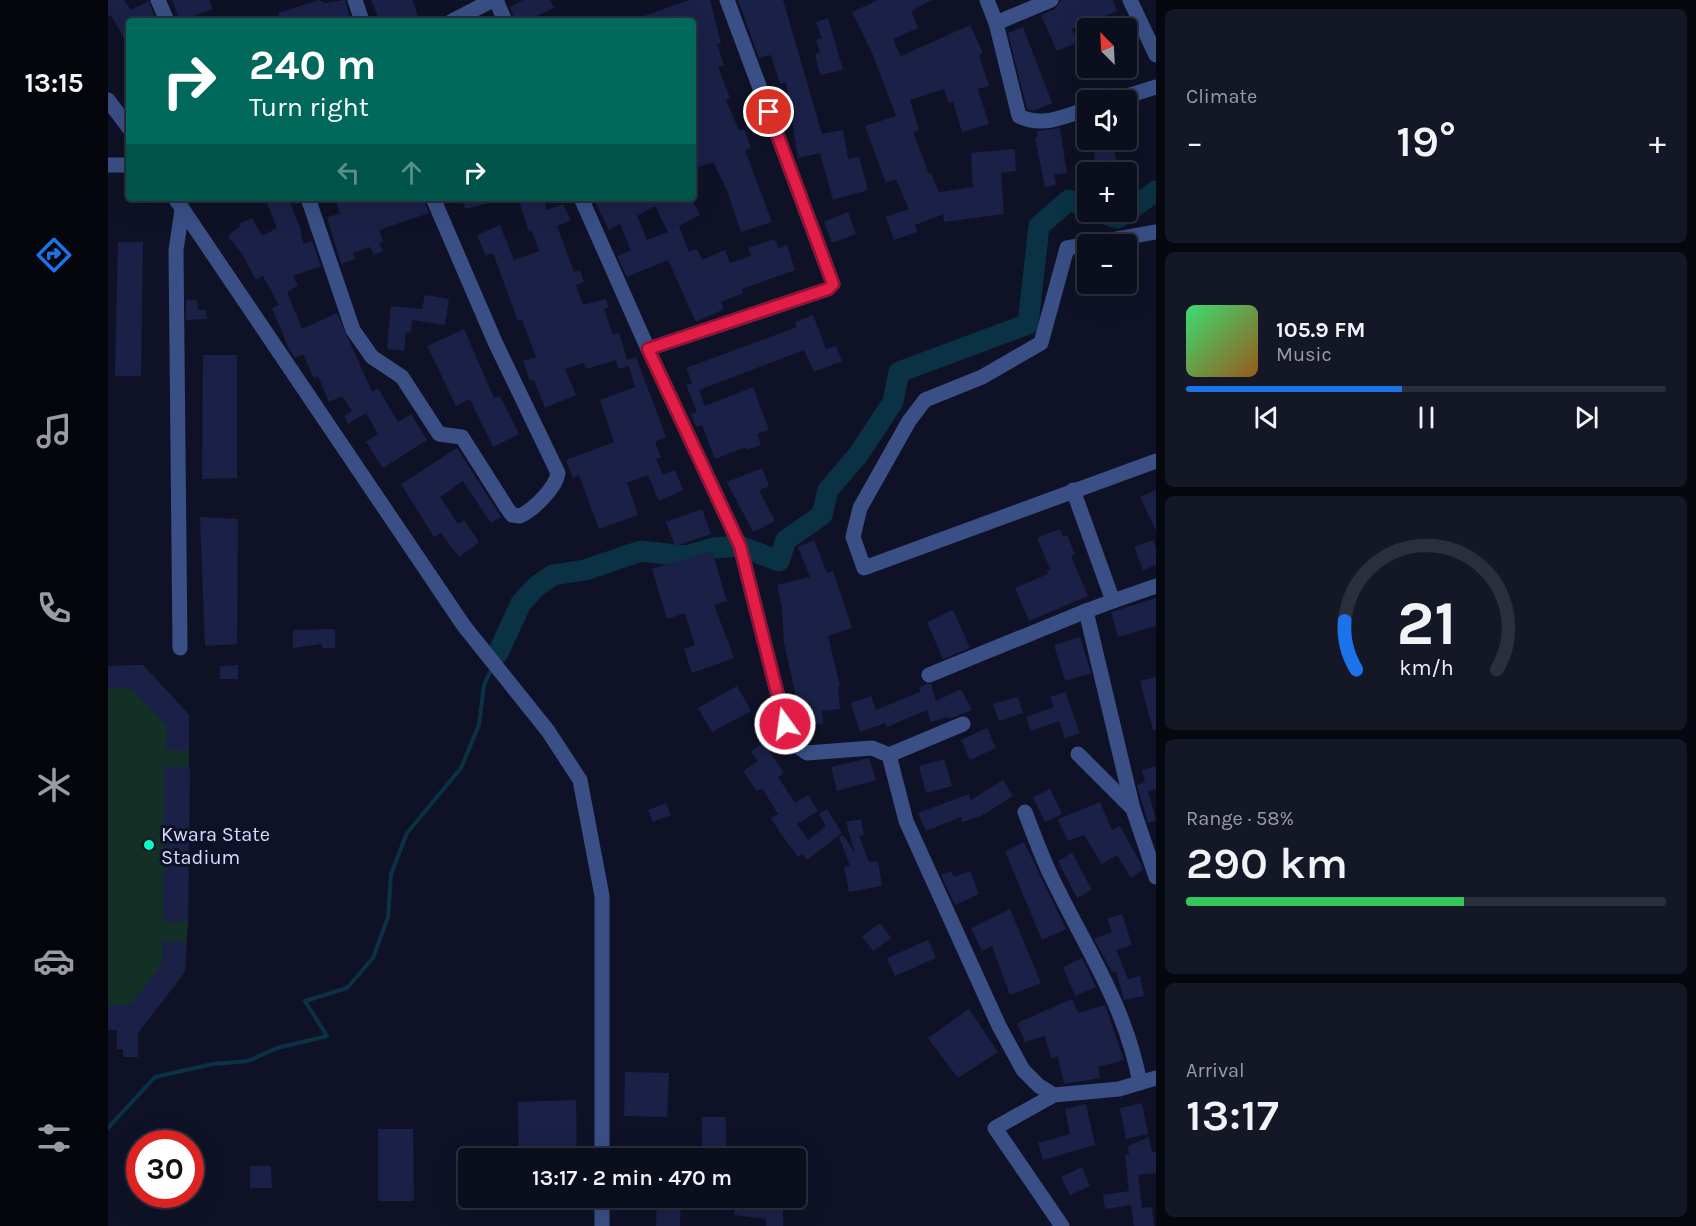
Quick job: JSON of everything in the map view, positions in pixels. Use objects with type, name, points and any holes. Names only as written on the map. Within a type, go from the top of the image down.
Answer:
[{"type":"street","points":[[158,0],[166,18]]},
{"type":"street","points":[[355,0],[361,18]]},
{"type":"street","points":[[458,18],[494,0],[503,18]]},
{"type":"street","points":[[648,349],[828,289],[833,284],[727,0]]},
{"type":"street","points":[[987,0],[996,23],[1019,116],[1029,121],[1045,123],[1077,113]]},
{"type":"street","points":[[996,23],[1051,0]]},
{"type":"street","points":[[1130,0],[1156,55]]},
{"type":"street","points":[[1137,93],[1156,87]]},
{"type":"street","points":[[108,100],[126,124]]},
{"type":"street","points":[[108,165],[126,165]]},
{"type":"street","points":[[309,201],[353,330],[372,357],[402,377],[439,434],[462,437],[507,508],[516,517],[520,516],[540,499],[557,479],[558,473],[495,342],[434,201]]},
{"type":"street","points":[[582,201],[737,541],[785,724],[793,743],[807,753],[872,748],[889,755],[963,724]]},
{"type":"street","points":[[179,204],[176,250],[180,648]]},
{"type":"street","points":[[179,204],[464,626],[542,724],[580,780],[602,896],[602,1148]]},
{"type":"street","points":[[1156,232],[1067,248],[1041,343],[982,377],[926,400],[909,421],[860,508],[853,537],[864,568],[1156,461]]},
{"type":"street","points":[[1073,490],[1113,601]]},
{"type":"street","points":[[929,675],[1086,611],[1156,586]]},
{"type":"street","points":[[1086,611],[1133,808],[1156,877]]},
{"type":"street","points":[[1078,754],[1133,808]]},
{"type":"street","points":[[889,755],[906,821],[999,1026],[1023,1070],[1039,1086],[1054,1095]]},
{"type":"street","points":[[1025,812],[1053,879],[1115,1000],[1133,1044],[1140,1083]]},
{"type":"street","points":[[1062,1226],[995,1128],[1054,1095],[1119,1089],[1156,1078]]},
{"type":"street","points":[[602,1208],[602,1226]]},
{"type":"green space","name":"Kwara State Stadium","points":[[143,665],[189,715],[188,922],[185,972],[141,1028],[108,1030],[108,666]]},
{"type":"building","points":[[108,0],[124,0],[131,10],[149,1],[155,18],[126,18],[126,42],[111,15],[108,17]]},
{"type":"building","points":[[172,0],[209,0],[213,9],[188,18],[179,18]]},
{"type":"building","points":[[319,0],[325,3],[345,0],[350,18],[279,18],[278,13]]},
{"type":"building","points":[[371,0],[412,0],[418,15],[411,18],[407,15],[400,18],[379,18]]},
{"type":"building","points":[[524,0],[550,0],[554,8],[532,18],[514,18],[510,7]]},
{"type":"building","points":[[689,0],[710,0],[721,43],[717,44],[724,65],[718,67],[730,98],[726,100],[739,131],[744,129],[751,148],[745,150],[772,222],[741,232],[727,190],[713,162],[699,167],[696,158],[696,18],[638,18]]},
{"type":"building","points":[[738,0],[783,0],[822,134],[843,130],[848,159],[859,157],[868,190],[833,200],[820,153],[798,158],[786,82],[780,84],[771,55],[759,58]]},
{"type":"building","points":[[878,0],[932,0],[911,11],[918,28],[893,39],[901,56],[970,25],[983,53],[979,55],[989,86],[978,89],[989,124],[962,132],[953,101],[949,103],[944,89],[910,100],[919,130],[913,132],[929,174],[931,173],[939,192],[973,187],[971,153],[1015,149],[1016,171],[1001,173],[1004,214],[944,222],[943,214],[915,225],[917,232],[894,240],[886,217],[909,209],[896,179],[886,183],[865,126],[896,116],[872,53],[852,12]]},
{"type":"building","points":[[1061,0],[1113,0],[1117,11],[1100,18],[1077,18],[1077,27],[1072,29],[1077,42],[1057,51],[1041,15],[1055,9]]},
{"type":"building","points":[[828,18],[843,70],[820,75],[815,54],[820,53],[816,40],[822,38],[816,22]]},
{"type":"building","points":[[1023,27],[1052,103],[1033,111],[1027,109],[1008,33]]},
{"type":"building","points":[[1060,128],[1067,173],[1054,175],[1056,185],[1045,187],[1035,138],[1038,137],[1037,131]]},
{"type":"building","points":[[1093,150],[1114,150],[1116,162],[1095,162]]},
{"type":"building","points":[[266,201],[289,201],[300,227],[303,244],[312,241],[321,266],[293,276],[298,286],[287,292],[302,329],[337,313],[372,392],[378,388],[398,422],[411,414],[427,440],[383,468],[366,442],[378,434],[366,413],[348,424],[344,416],[352,411],[342,396],[329,402],[318,376],[314,378],[303,354],[295,358],[289,349],[272,308],[279,305],[263,276],[256,280],[242,254],[228,236],[240,226],[239,224],[252,218],[262,236],[277,228]]},
{"type":"building","points":[[336,201],[424,201],[429,213],[379,230],[383,241],[379,243],[383,251],[374,255],[370,247],[353,253],[355,259],[341,264],[327,217],[340,214]]},
{"type":"building","points":[[463,201],[497,201],[465,209]]},
{"type":"building","points":[[519,201],[545,201],[547,210],[563,204],[571,220],[557,226],[574,272],[580,270],[584,282],[576,285],[583,305],[606,299],[609,308],[604,309],[613,335],[619,333],[627,360],[636,357],[666,437],[655,442],[661,457],[656,459],[663,475],[675,470],[683,490],[659,501],[648,475],[627,483],[638,515],[599,529],[579,475],[573,478],[566,460],[614,442],[600,400],[635,387],[629,366],[618,369],[616,360],[586,369],[584,363],[565,369],[576,395],[545,408],[534,380],[530,381],[523,361],[536,357],[522,320],[518,321],[493,253],[486,256],[477,235],[500,225],[514,260],[539,251],[532,231],[529,232]]},
{"type":"building","points":[[594,201],[693,201],[700,215],[679,226],[689,252],[697,249],[702,260],[725,250],[730,263],[751,256],[748,248],[775,239],[778,249],[787,245],[795,270],[742,289],[743,293],[721,302],[724,309],[696,322],[668,260],[627,277],[617,256],[631,250],[620,224],[609,230]],"holes":[[[655,206],[668,232],[647,240],[637,216]]]},
{"type":"building","points":[[848,212],[856,234],[832,243],[824,222]]},
{"type":"building","points":[[118,242],[143,242],[141,376],[115,376]]},
{"type":"building","points":[[425,295],[449,299],[445,325],[412,320],[411,333],[406,332],[404,351],[387,349],[391,306],[422,309]]},
{"type":"building","points":[[186,300],[197,300],[198,310],[206,310],[207,319],[186,320]]},
{"type":"building","points":[[813,315],[826,349],[836,346],[842,361],[814,372],[804,350],[699,390],[705,406],[753,387],[769,430],[757,434],[761,445],[747,450],[746,447],[715,459],[702,425],[696,427],[691,414],[697,412],[686,385],[692,383],[686,368],[797,327],[795,322]]},
{"type":"building","points":[[464,329],[494,398],[500,396],[519,434],[493,447],[470,399],[456,406],[427,346]]},
{"type":"building","points":[[203,355],[237,355],[237,478],[202,479]]},
{"type":"building","points":[[457,448],[501,517],[491,523],[463,481],[440,497],[458,524],[464,520],[479,542],[459,557],[441,533],[434,537],[401,484]]},
{"type":"building","points":[[762,468],[769,486],[759,490],[775,521],[753,532],[727,482]]},
{"type":"building","points":[[1156,490],[1156,531],[1140,497]]},
{"type":"building","points":[[702,509],[711,534],[675,546],[666,522]]},
{"type":"building","points":[[200,517],[238,519],[237,644],[205,646]]},
{"type":"building","points":[[1060,529],[1063,537],[1067,535],[1075,554],[1071,556],[1088,596],[1029,621],[1015,588],[1048,574],[1047,571],[1050,569],[1037,538]]},
{"type":"building","points":[[814,540],[827,573],[833,571],[852,628],[828,636],[840,686],[838,687],[840,709],[822,711],[823,724],[798,726],[793,698],[796,697],[784,643],[782,608],[777,585],[810,577],[798,547]]},
{"type":"building","points":[[1153,540],[1156,548],[1156,565],[1143,570],[1134,547]]},
{"type":"building","points":[[712,551],[727,601],[714,605],[734,658],[692,673],[684,649],[695,645],[685,613],[667,619],[652,569]]},
{"type":"building","points":[[1156,598],[1156,626],[1118,637],[1111,612]]},
{"type":"building","points":[[953,610],[970,648],[943,659],[927,622]]},
{"type":"building","points":[[335,629],[335,648],[322,648],[322,644],[293,648],[293,630]]},
{"type":"building","points":[[1080,637],[1091,673],[1065,681],[1054,645]]},
{"type":"building","points":[[143,665],[189,715],[189,750],[166,750],[167,726],[132,689],[108,688],[108,666]]},
{"type":"building","points":[[238,665],[238,679],[220,679],[220,666]]},
{"type":"building","points":[[1156,677],[1156,730],[1153,730],[1140,681]]},
{"type":"building","points":[[931,684],[936,701],[961,689],[972,710],[949,719],[947,717],[931,722],[927,710],[887,727],[885,723],[860,732],[851,703],[871,696],[876,710],[920,692],[919,687]]},
{"type":"building","points":[[737,686],[751,711],[712,732],[698,708]]},
{"type":"building","points":[[1065,692],[1080,733],[1065,738],[1059,721],[1031,731],[1026,717],[1054,707],[1050,697]]},
{"type":"building","points":[[1018,697],[1023,713],[999,721],[993,704]]},
{"type":"building","points":[[987,728],[996,748],[970,760],[961,740]]},
{"type":"building","points":[[763,742],[784,773],[778,777],[795,803],[808,795],[818,811],[797,824],[808,840],[826,826],[819,814],[827,809],[842,833],[807,860],[803,854],[798,857],[781,834],[771,818],[778,814],[762,788],[757,791],[743,771],[758,761],[751,752]]},
{"type":"building","points":[[869,758],[876,780],[837,791],[831,767]]},
{"type":"building","points":[[944,759],[952,786],[926,793],[919,766]]},
{"type":"building","points":[[1156,766],[1156,789],[1148,791],[1156,820],[1148,823],[1137,785],[1145,782],[1142,770]]},
{"type":"building","points":[[164,767],[190,767],[188,922],[163,922]]},
{"type":"building","points":[[1003,780],[1013,796],[981,816],[962,822],[961,817],[926,831],[918,813],[969,794],[971,800]]},
{"type":"building","points":[[1050,789],[1062,814],[1045,822],[1033,797]]},
{"type":"building","points":[[1100,802],[1112,830],[1120,826],[1141,864],[1143,870],[1131,878],[1117,855],[1102,864],[1084,835],[1068,841],[1058,819]]},
{"type":"building","points":[[666,803],[671,815],[653,822],[648,810]]},
{"type":"building","points":[[861,819],[864,835],[859,836],[869,862],[878,861],[882,886],[849,892],[844,867],[850,866],[839,837],[843,835],[855,853],[846,822]]},
{"type":"building","points":[[1024,842],[1066,929],[1042,940],[1005,851]]},
{"type":"building","points":[[1072,853],[1092,890],[1077,898],[1058,861]]},
{"type":"building","points":[[951,871],[954,877],[970,871],[979,894],[955,905],[941,875]]},
{"type":"building","points":[[1010,909],[1041,983],[1010,995],[992,946],[982,951],[971,928]]},
{"type":"building","points":[[1122,914],[1132,945],[1116,950],[1128,979],[1140,976],[1144,996],[1124,1000],[1116,971],[1112,972],[1094,939],[1112,932],[1107,919]]},
{"type":"building","points":[[880,923],[891,938],[873,951],[862,936]]},
{"type":"building","points":[[928,940],[936,958],[895,976],[887,958]]},
{"type":"building","points":[[162,941],[186,942],[185,972],[138,1033],[138,1057],[123,1057],[123,1049],[117,1049],[117,1030],[108,1030],[108,1006],[131,1004],[162,964]]},
{"type":"building","points":[[1082,958],[1096,987],[1075,996],[1063,967]]},
{"type":"building","points":[[1072,999],[1078,1013],[1105,1005],[1124,1060],[1098,1067],[1100,1078],[1064,1084],[1058,1056],[1051,1058],[1045,1036],[1025,1042],[1017,1023]]},
{"type":"building","points":[[969,1009],[998,1052],[958,1078],[928,1038]]},
{"type":"building","points":[[625,1072],[669,1073],[667,1117],[624,1116]]},
{"type":"building","points":[[576,1100],[577,1148],[519,1148],[518,1102]]},
{"type":"building","points":[[1142,1103],[1148,1134],[1126,1139],[1120,1108]]},
{"type":"building","points":[[1086,1104],[1095,1145],[1043,1160],[1038,1143],[1070,1134],[1065,1109]]},
{"type":"building","points":[[702,1117],[726,1117],[726,1148],[702,1148]]},
{"type":"building","points":[[378,1129],[413,1129],[414,1201],[378,1201]]},
{"type":"building","points":[[1149,1137],[1152,1152],[1156,1152],[1156,1173],[1138,1175],[1142,1208],[1152,1207],[1154,1226],[1134,1226],[1131,1205],[1105,1209],[1103,1195],[1129,1191],[1125,1155],[1129,1154],[1128,1146]]},
{"type":"building","points":[[250,1166],[271,1166],[272,1188],[250,1188]]},
{"type":"building","points":[[1082,1167],[1090,1186],[1070,1195],[1061,1177]]},
{"type":"building","points":[[657,1208],[681,1208],[680,1226],[656,1226]]},
{"type":"building","points":[[735,1208],[783,1208],[783,1226],[766,1226],[766,1219],[734,1215]]},
{"type":"waterway","points":[[1137,204],[1156,191]]},
{"type":"waterway","points":[[498,653],[521,603],[537,586],[553,575],[585,570],[641,551],[686,556],[713,548],[740,546],[779,561],[786,540],[822,515],[828,490],[858,455],[893,402],[899,372],[1028,324],[1039,226],[1069,200],[1077,203]]},
{"type":"waterway","points":[[108,1128],[155,1077],[213,1064],[248,1061],[277,1048],[327,1036],[305,1001],[347,988],[373,958],[388,917],[391,874],[407,833],[461,768],[479,725],[484,685],[490,672]]},
{"type":"place","name":"Kwara State Stadium","points":[[149,845]]},
{"type":"route","points":[[769,112],[833,284],[828,289],[648,349],[740,546],[785,724]]}]
